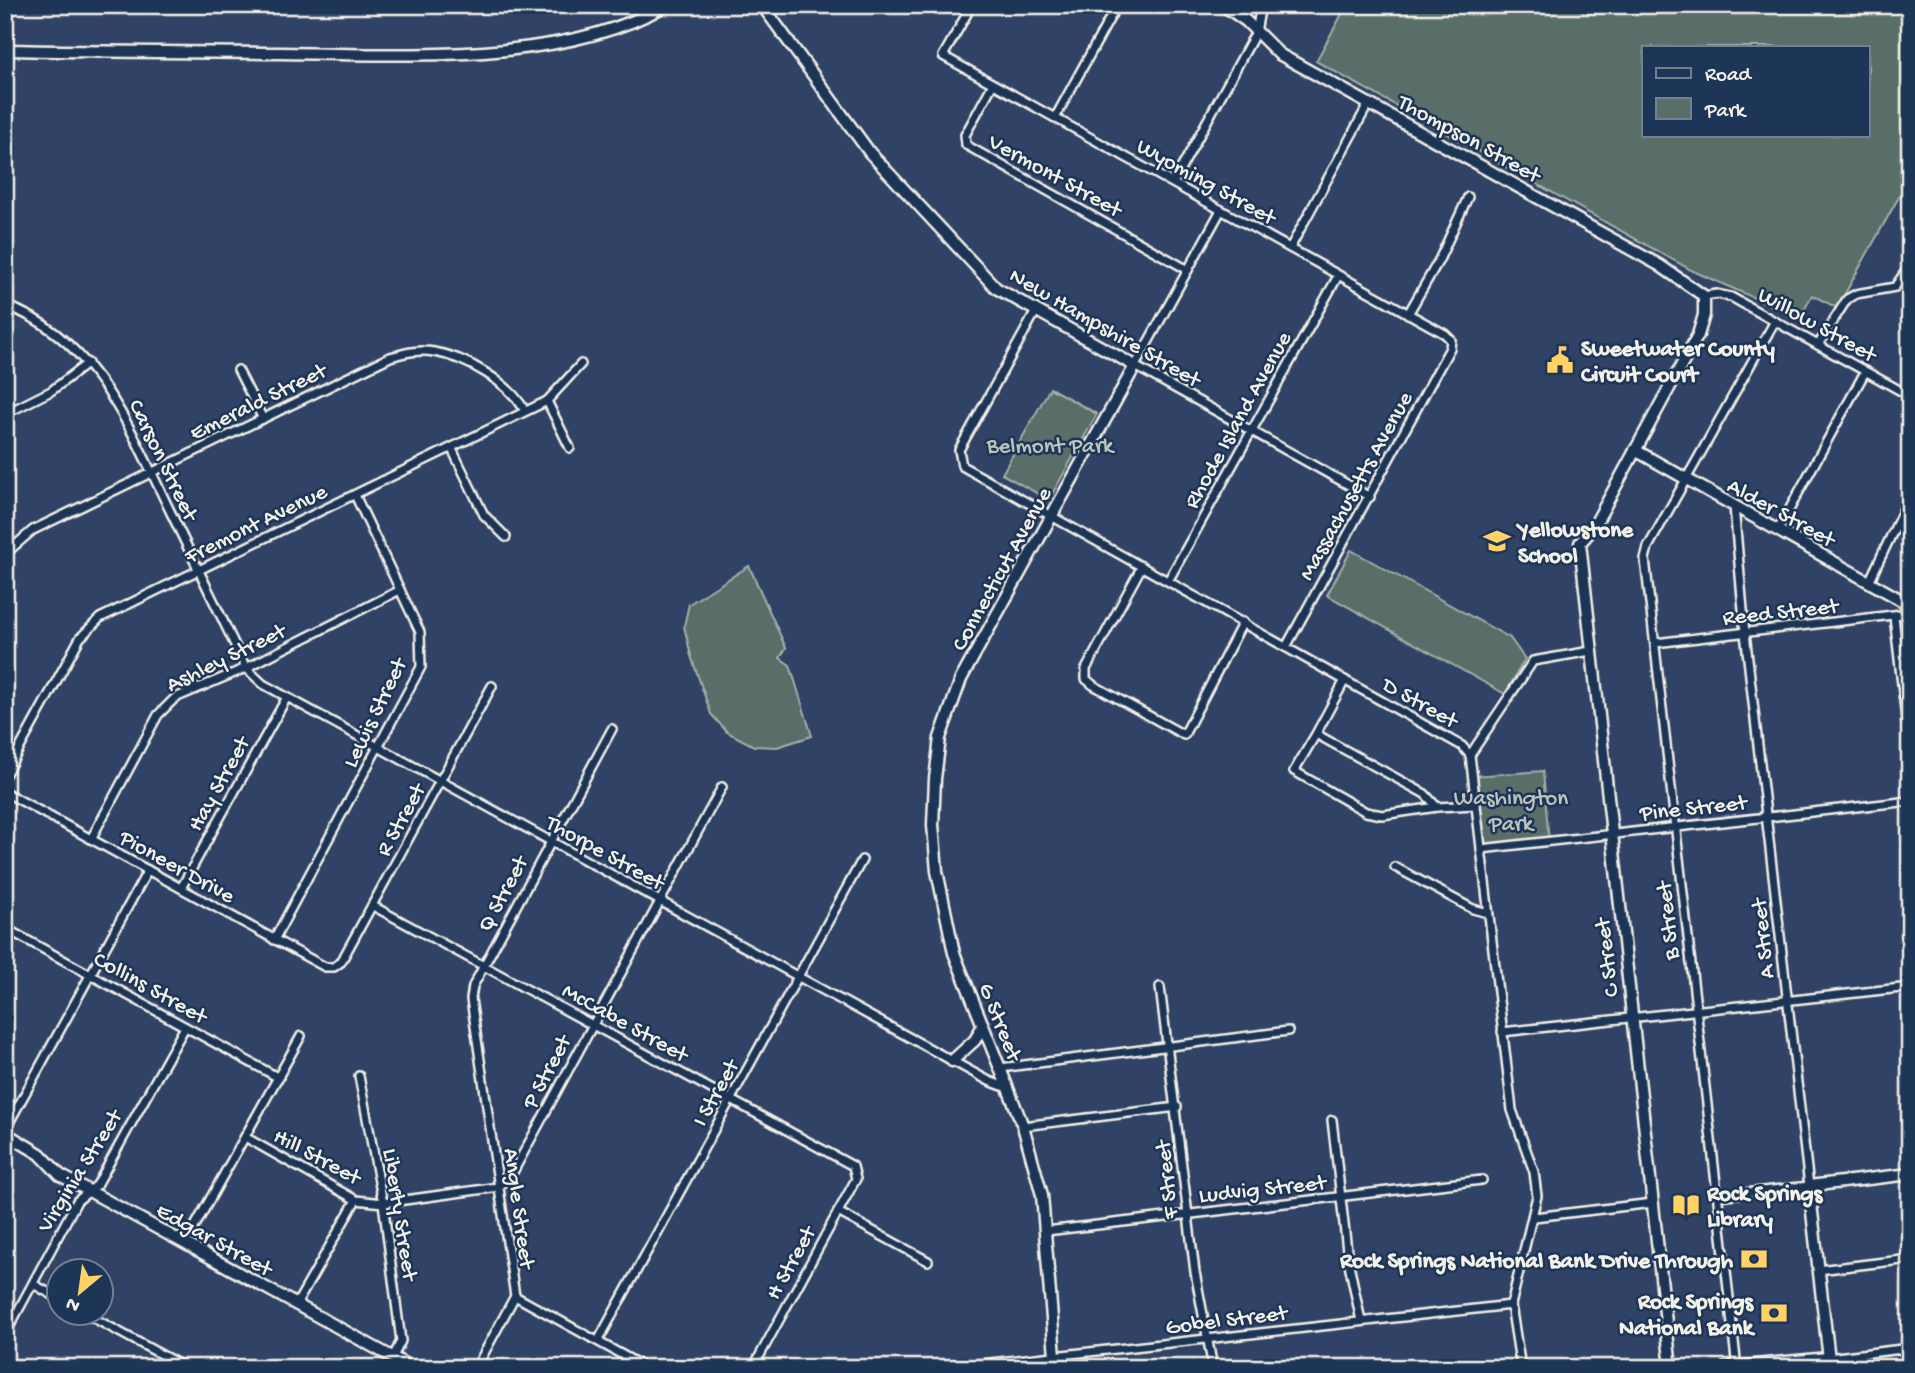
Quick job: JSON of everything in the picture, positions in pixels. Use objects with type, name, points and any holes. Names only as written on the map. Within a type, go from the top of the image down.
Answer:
[{"type":"street","points":[[5,50],[440,52],[548,45],[627,23],[666,5]]},
{"type":"street","name":"New Hampshire Street","points":[[762,5],[845,121],[904,193],[996,288],[1370,497]]},
{"type":"street","name":"Wyoming Street","points":[[972,5],[943,56],[1408,314],[1451,341]]},
{"type":"street","points":[[1055,118],[1117,5]]},
{"type":"street","name":"Thompson Street","points":[[1223,5],[1246,21],[1279,54],[1659,265],[1704,296]]},
{"type":"street","points":[[1173,183],[1256,32],[1261,5]]},
{"type":"street","name":"Vermont Street","points":[[993,84],[965,135],[966,145],[1188,270]]},
{"type":"street","points":[[1290,248],[1369,103]]},
{"type":"street","points":[[1408,314],[1439,260],[1468,197]]},
{"type":"street","name":"Connecticut Avenue","points":[[957,688],[1221,210]]},
{"type":"street","points":[[1818,345],[1847,299],[1856,294],[1895,287],[1910,265]]},
{"type":"street","name":"Rhode Island Avenue","points":[[1168,581],[1338,276]]},
{"type":"street","name":"Willow Street","points":[[1704,296],[1717,294],[1731,297],[1910,396]]},
{"type":"street","points":[[1635,450],[1698,335],[1704,315],[1704,296]]},
{"type":"street","name":"Carson Street","points":[[5,305],[52,330],[88,363],[112,394],[246,668]]},
{"type":"street","name":"D Street","points":[[1036,311],[959,450],[962,466],[1462,746],[1469,755],[1512,1110],[1534,1172],[1537,1196],[1511,1305],[1521,1368]]},
{"type":"street","name":"B Street","points":[[1737,1367],[1645,559],[1648,547],[1775,321]]},
{"type":"street","name":"Massachusetts Avenue","points":[[1286,647],[1451,348],[1451,341]]},
{"type":"street","name":"Emerald Street","points":[[5,554],[33,530],[390,357],[412,351],[434,352],[458,360],[507,387],[525,411]]},
{"type":"street","points":[[5,414],[51,391],[88,363]]},
{"type":"street","name":"Fremont Avenue","points":[[5,775],[89,628],[100,618],[547,401],[581,364]]},
{"type":"street","points":[[238,370],[263,419]]},
{"type":"street","points":[[1778,530],[1865,372]]},
{"type":"street","points":[[547,401],[570,448]]},
{"type":"street","points":[[452,449],[484,515],[506,537]]},
{"type":"street","name":"Alder Street","points":[[1635,450],[1910,605]]},
{"type":"street","name":"C Street","points":[[1635,450],[1592,527],[1580,543],[1610,835],[1671,1368]]},
{"type":"street","name":"Lewis Street","points":[[274,940],[421,667],[420,632],[355,495]]},
{"type":"street","points":[[1869,582],[1910,495]]},
{"type":"street","name":"A Street","points":[[1734,506],[1745,633],[1829,1363]]},
{"type":"street","points":[[1142,566],[1086,669],[1086,679],[1184,735],[1243,622]]},
{"type":"street","name":"Ashley Street","points":[[91,839],[158,715],[175,698],[246,668],[400,590]]},
{"type":"street","name":"Reed Street","points":[[1655,643],[1910,613]]},
{"type":"street","points":[[1894,616],[1910,753]]},
{"type":"street","points":[[1469,755],[1533,661],[1541,657],[1591,651]]},
{"type":"street","name":"Thorpe Street","points":[[246,668],[263,684],[798,978],[1008,1088]]},
{"type":"street","points":[[1345,680],[1294,771],[1366,812],[1382,815],[1437,807],[1475,806]]},
{"type":"street","name":"R Street","points":[[334,968],[341,962],[373,906],[492,687]]},
{"type":"street","name":"G Street","points":[[957,688],[940,738],[935,779],[933,825],[937,871],[954,953],[1023,1126],[1039,1183],[1046,1231],[1056,1362]]},
{"type":"street","name":"Hay Street","points":[[181,888],[287,697]]},
{"type":"street","name":"Q Street","points":[[484,965],[612,729]]},
{"type":"street","points":[[1316,734],[1425,794],[1437,807]]},
{"type":"street","name":"P Street","points":[[499,1187],[512,1174],[722,787]]},
{"type":"street","name":"Pioneer Drive","points":[[5,792],[274,940],[325,967],[334,968]]},
{"type":"street","name":"Pine Street","points":[[1481,849],[1910,800]]},
{"type":"street","name":"I Street","points":[[598,1341],[862,860]]},
{"type":"street","points":[[1395,867],[1473,909],[1488,913]]},
{"type":"street","points":[[5,1132],[148,870]]},
{"type":"street","name":"McCabe Street","points":[[373,906],[853,1166],[857,1173]]},
{"type":"street","name":"Collins Street","points":[[5,928],[279,1078]]},
{"type":"street","name":"Angle Street","points":[[477,1368],[514,1296],[471,999],[473,986],[484,965]]},
{"type":"street","name":"F Street","points":[[1160,987],[1177,1107],[1195,1272],[1210,1339],[1213,1368]]},
{"type":"street","points":[[1502,1032],[1910,987]]},
{"type":"street","points":[[952,1061],[975,1040],[983,1024]]},
{"type":"street","name":"Virginia Street","points":[[5,1335],[77,1201],[87,1190],[97,1185],[185,1027]]},
{"type":"street","points":[[1000,1068],[1289,1031]]},
{"type":"street","points":[[186,1244],[301,1036]]},
{"type":"street","name":"Liberty Street","points":[[359,1076],[383,1203],[401,1342],[393,1357]]},
{"type":"street","points":[[1023,1126],[1177,1107]]},
{"type":"street","points":[[1332,1120],[1348,1259],[1361,1321]]},
{"type":"street","name":"Edgar Street","points":[[5,1132],[30,1147],[55,1171],[87,1190],[412,1368]]},
{"type":"street","name":"Hill Street","points":[[245,1138],[356,1200],[383,1203],[499,1187]]},
{"type":"street","name":"H Street","points":[[753,1368],[857,1173]]},
{"type":"street","points":[[1717,1196],[1910,1174]]},
{"type":"street","name":"Ludvig Street","points":[[1046,1231],[1482,1180]]},
{"type":"street","points":[[296,1305],[356,1200]]},
{"type":"street","points":[[1534,1217],[1653,1203]]},
{"type":"street","points":[[838,1212],[928,1261]]},
{"type":"street","points":[[1818,1270],[1910,1259]]},
{"type":"street","points":[[33,1284],[46,1291]]},
{"type":"street","points":[[514,1296],[646,1368]]},
{"type":"street","name":"Gobel Street","points":[[945,1368],[1056,1362],[1210,1339],[1511,1305]]},
{"type":"street","points":[[112,1328],[186,1368]]},
{"type":"street","points":[[1725,1368],[1829,1363],[1910,1348]]},
{"type":"green space","points":[[1347,5],[1910,5],[1910,177],[1837,308],[1812,295],[1800,318],[1693,271],[1316,61]]},
{"type":"green space","name":"Belmont Park","points":[[1050,388],[1097,414],[1049,500],[1002,474]]},
{"type":"green space","points":[[1351,550],[1510,638],[1525,659],[1505,694],[1327,595]]},
{"type":"green space","points":[[749,566],[786,648],[780,658],[790,665],[812,736],[777,747],[754,746],[727,732],[711,714],[691,656],[684,626],[689,604]]},
{"type":"green space","name":"Washington Park","points":[[1543,771],[1549,842],[1481,849],[1472,776]]},
{"type":"place","name":"Sweetwater County Circuit Court","points":[[1560,360]]},
{"type":"place","name":"Yellowstone School","points":[[1497,541]]},
{"type":"place","name":"Rock Springs Library","points":[[1686,1205]]},
{"type":"place","name":"Rock Springs National Bank Drive Through","points":[[1754,1259]]},
{"type":"place","name":"Rock Springs National Bank","points":[[1774,1313]]}]
